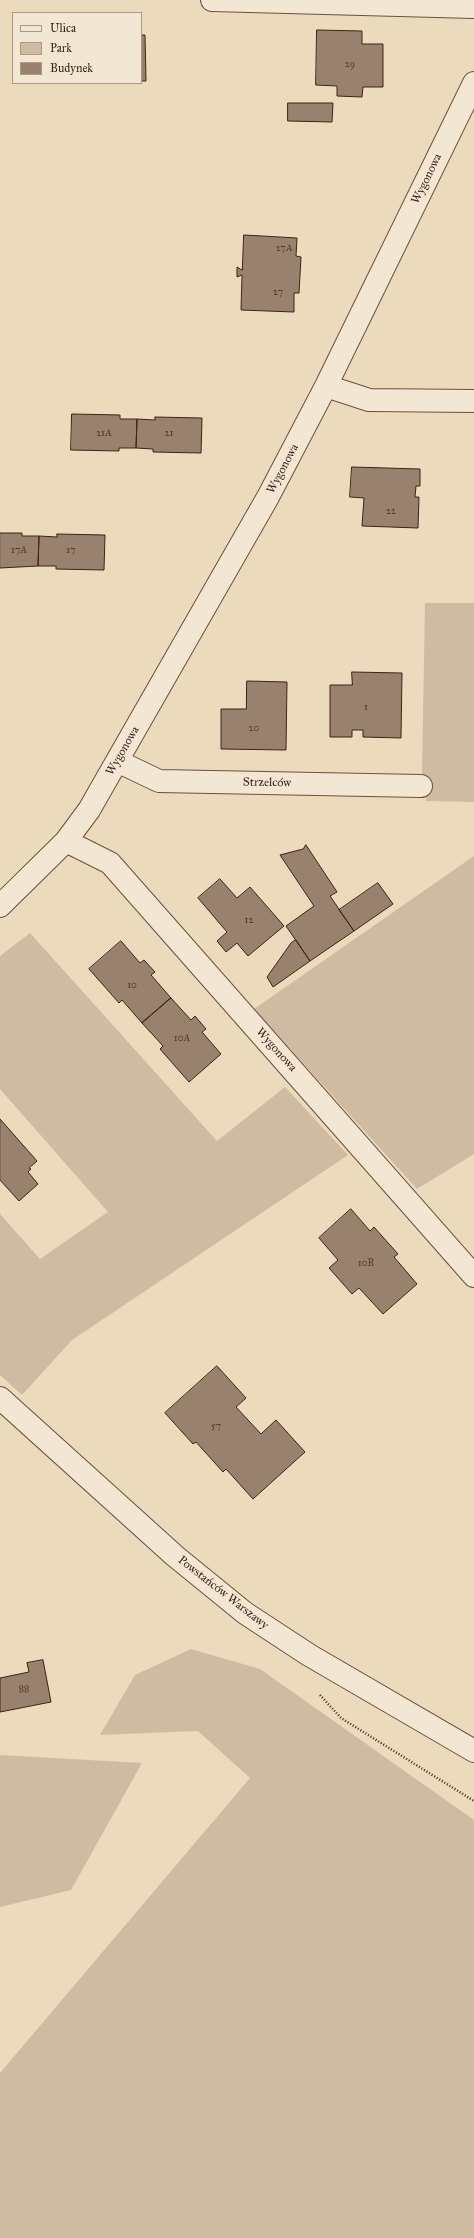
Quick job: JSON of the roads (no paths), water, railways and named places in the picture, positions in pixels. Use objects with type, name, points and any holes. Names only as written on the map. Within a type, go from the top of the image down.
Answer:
[{"type":"street","points":[[212,0],[474,7]]},
{"type":"street","name":"Wygonowa","points":[[0,906],[66,841],[89,810],[268,497],[326,386],[474,83]]},
{"type":"street","points":[[326,386],[369,400],[474,402]]},
{"type":"street","name":"Strzelców","points":[[117,761],[159,781],[421,786]]},
{"type":"street","name":"Wygonowa","points":[[66,841],[110,862],[474,1276]]},
{"type":"street","name":"Powstańców Warszawy","points":[[0,1398],[175,1556],[245,1612],[310,1655],[474,1750]]}]
